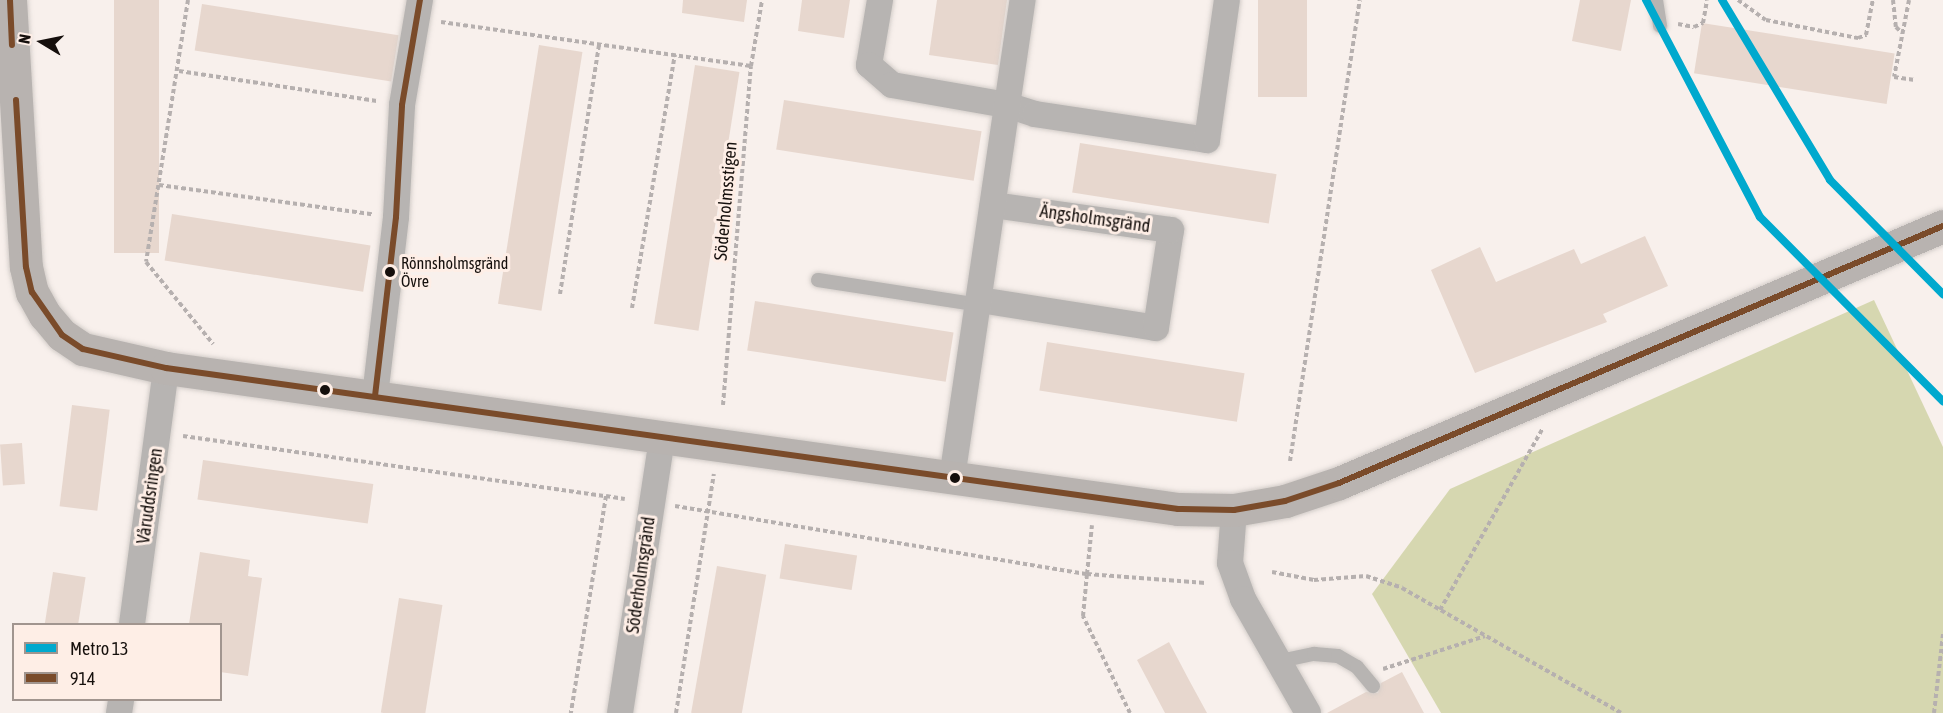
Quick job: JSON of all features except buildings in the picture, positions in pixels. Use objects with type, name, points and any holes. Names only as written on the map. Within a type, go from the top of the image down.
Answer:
[{"type":"street","points":[[10,0],[26,267],[32,292],[45,315],[62,335],[83,350],[166,368],[1178,509],[1234,510],[1285,501],[1339,483],[1943,226]]},
{"type":"street","points":[[880,0],[869,65],[892,85],[1008,105],[1035,114],[1207,140],[1227,0]]},
{"type":"street","points":[[952,478],[980,302],[1023,0]]},
{"type":"street","points":[[375,396],[396,217],[402,105],[418,9]]},
{"type":"street","name":"Ängsholmsgränd","points":[[980,302],[1156,328],[1171,230],[993,205]]},
{"type":"street","name":"Våruddsringen","points":[[132,623],[166,368]]},
{"type":"street","name":"Söderholmsgränd","points":[[620,713],[662,437]]},
{"type":"street","points":[[1234,510],[1230,562],[1243,599],[1308,713]]},
{"type":"lane","points":[[1656,0],[1660,26]]},
{"type":"lane","points":[[818,280],[980,302]]},
{"type":"lane","points":[[1280,661],[1314,654],[1338,656],[1368,680]]},
{"type":"path","points":[[188,0],[179,71],[146,262],[213,344]]},
{"type":"path","name":"Söderholmsstigen","points":[[723,405],[751,66],[762,0]]},
{"type":"path","points":[[1290,461],[1360,0]]},
{"type":"path","points":[[1660,26],[1694,27],[1702,23],[1707,0]]},
{"type":"path","points":[[1738,0],[1766,20],[1858,38],[1866,35],[1873,0]]},
{"type":"path","points":[[1893,0],[1896,27],[1902,33]]},
{"type":"path","points":[[1909,0],[1894,77],[1915,80]]},
{"type":"path","points":[[418,9],[599,44],[751,66]]},
{"type":"path","points":[[560,294],[599,44]]},
{"type":"path","points":[[632,308],[675,55]]},
{"type":"path","points":[[179,71],[402,105]]},
{"type":"path","points":[[159,185],[396,217]]},
{"type":"path","points":[[1440,610],[1545,424]]},
{"type":"path","points":[[159,432],[625,499]]},
{"type":"path","points":[[676,713],[714,472]]},
{"type":"path","points":[[571,713],[606,496]]},
{"type":"path","points":[[1095,498],[1083,616],[1130,713]]},
{"type":"path","points":[[674,506],[1087,574],[1206,583]]},
{"type":"path","points":[[1272,572],[1314,580],[1366,576],[1402,588],[1621,713]]},
{"type":"path","points":[[1934,713],[1943,634]]},
{"type":"path","points":[[1368,680],[1485,636]]},
{"type":"green space","points":[[1874,300],[1943,447],[1943,713],[1441,713],[1372,594],[1450,489]]},
{"type":"metro line","name":"13","points":[[1646,0],[1760,217],[1943,401]]},
{"type":"metro line","name":"13","points":[[1722,0],[1830,180],[1943,294]]},
{"type":"transit line","name":"914","points":[[10,0],[12,45]]},
{"type":"transit line","name":"914","points":[[375,396],[396,217],[402,105],[420,0]]},
{"type":"transit line","name":"914","points":[[16,100],[26,267],[32,292],[62,335],[83,349],[166,368],[1178,509],[1234,510],[1285,501],[1339,483],[1943,226]]},
{"type":"place","name":"Rönnsholmsgränd Övre","points":[[390,272]]}]
